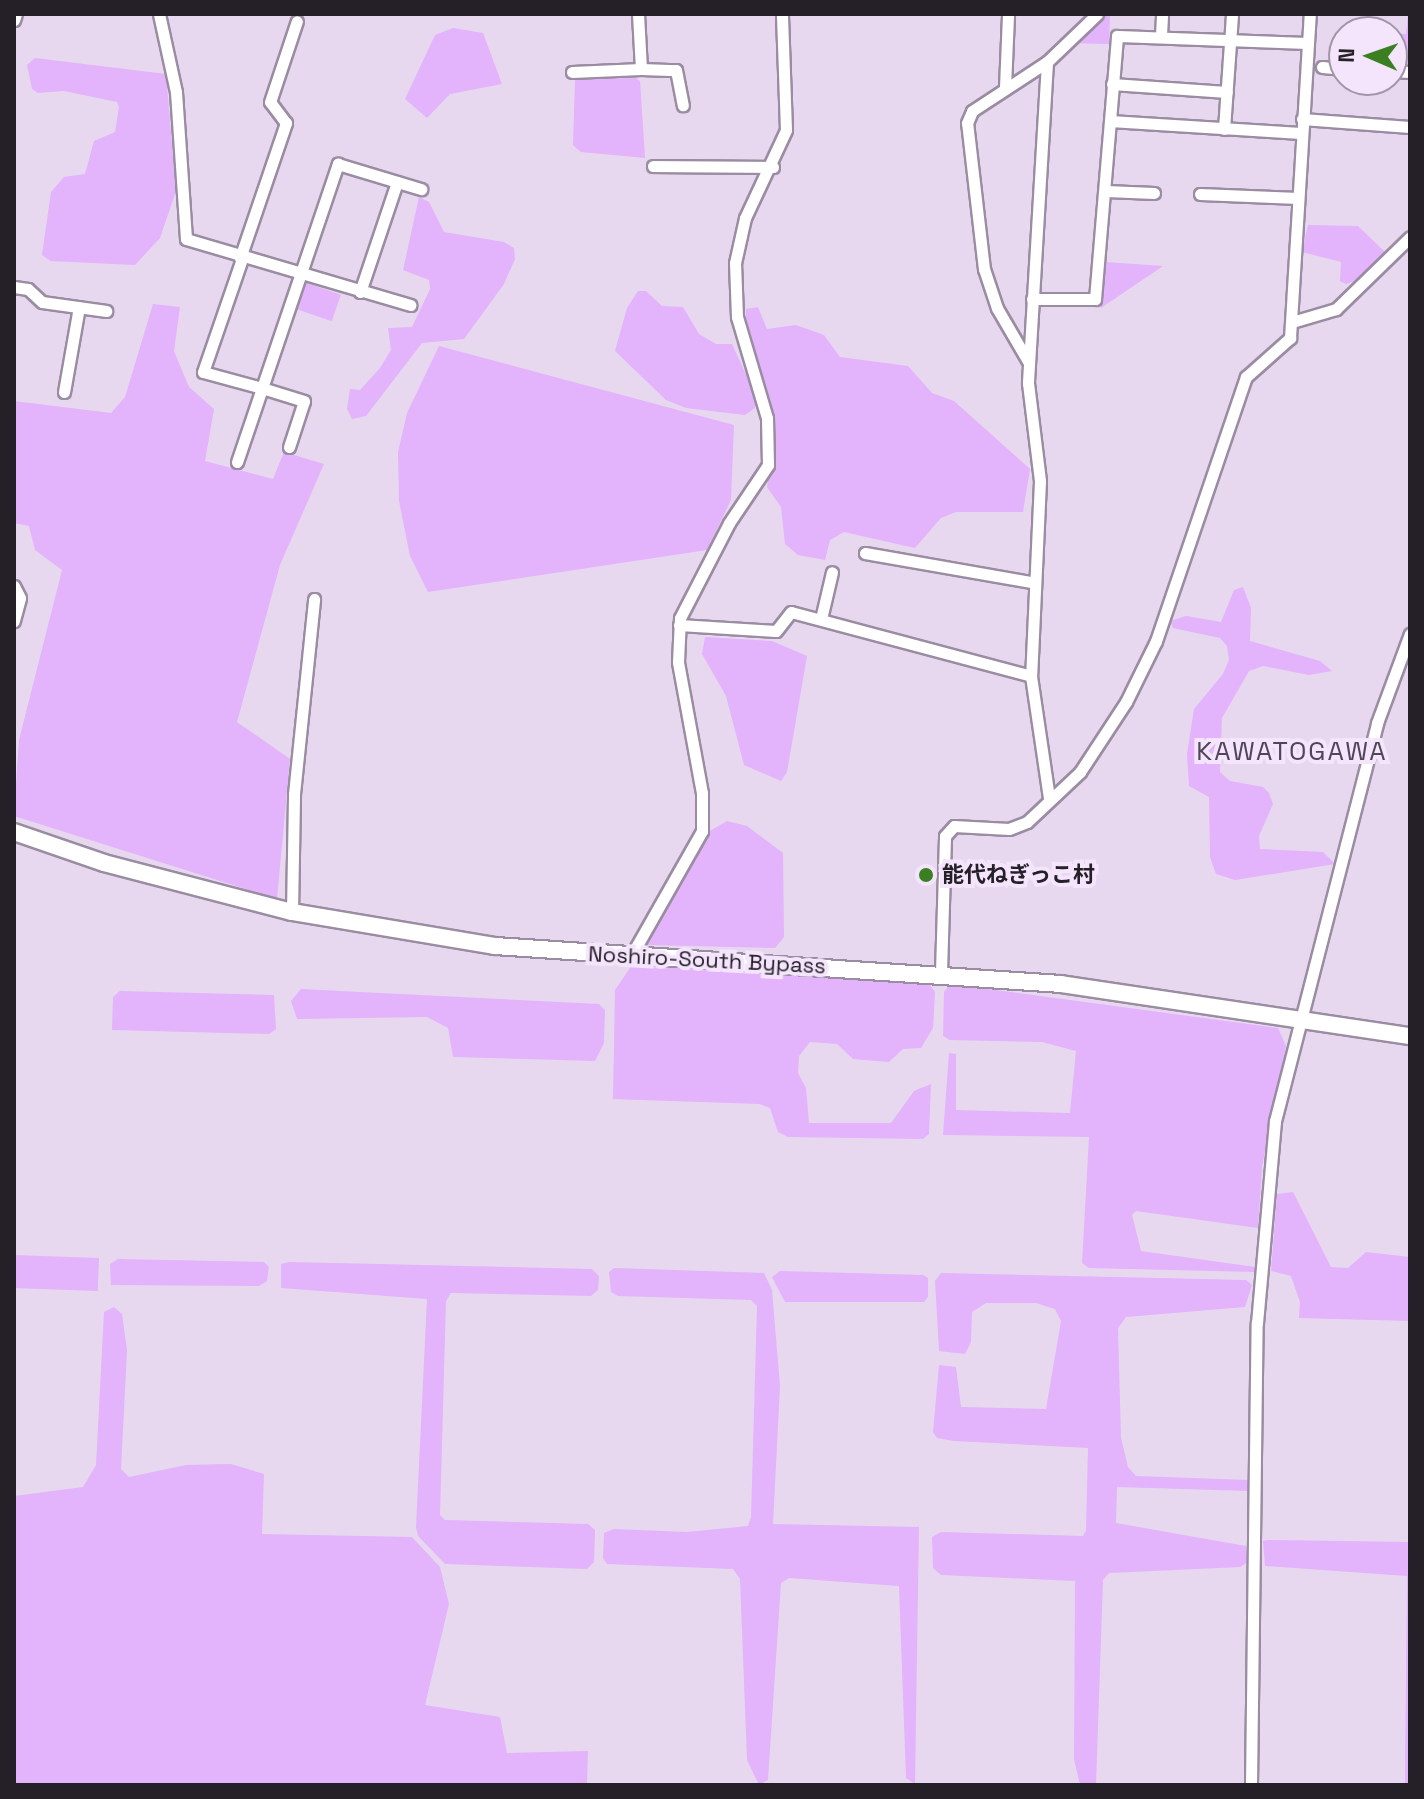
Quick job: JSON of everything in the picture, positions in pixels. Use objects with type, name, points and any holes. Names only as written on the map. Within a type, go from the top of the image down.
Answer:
[{"type":"highway","name":"Noshiro-South Bypass","points":[[14,832],[104,863],[292,912],[495,946],[941,972],[1061,984],[1410,1036]]},
{"type":"street","points":[[14,20],[16,14]]},
{"type":"street","points":[[159,14],[176,92],[186,239],[302,276],[410,305]]},
{"type":"street","points":[[638,14],[641,69]]},
{"type":"street","points":[[631,956],[702,831],[702,793],[678,662],[679,625],[729,523],[768,465],[767,418],[737,317],[735,263],[745,218],[773,167],[786,130],[782,14]]},
{"type":"street","points":[[1005,87],[1008,14]]},
{"type":"street","points":[[1029,363],[997,308],[984,269],[967,123],[972,111],[1047,62],[1097,14]]},
{"type":"street","points":[[1161,35],[1162,14]]},
{"type":"street","points":[[1224,129],[1232,14]]},
{"type":"street","points":[[941,972],[945,836],[954,826],[1009,829],[1027,822],[1080,772],[1126,702],[1156,641],[1246,377],[1290,338],[1310,14]]},
{"type":"street","points":[[289,447],[304,401],[203,372],[286,123],[284,116],[272,111],[270,102],[297,21]]},
{"type":"street","points":[[1032,299],[1095,299],[1117,36],[1161,35],[1308,43]]},
{"type":"street","points":[[1047,62],[1032,299],[1029,412],[1040,481],[1031,582],[1031,676],[1049,798]]},
{"type":"street","points":[[1322,67],[1328,68]]},
{"type":"street","points":[[572,72],[676,70],[683,105]]},
{"type":"street","points":[[1112,84],[1227,92]]},
{"type":"street","points":[[1302,119],[1410,127]]},
{"type":"street","points":[[1110,121],[1301,133]]},
{"type":"street","points":[[237,462],[338,164],[421,189]]},
{"type":"street","points":[[653,166],[773,167]]},
{"type":"street","points":[[360,292],[397,182]]},
{"type":"street","points":[[1106,191],[1154,193]]},
{"type":"street","points":[[1200,194],[1298,198]]},
{"type":"street","points":[[1292,322],[1336,309],[1410,237]]},
{"type":"street","points":[[14,287],[28,289],[42,302],[106,311]]},
{"type":"street","points":[[64,392],[79,307]]},
{"type":"street","points":[[865,553],[1031,582]]},
{"type":"street","points":[[821,619],[832,572]]},
{"type":"street","points":[[14,586],[20,598],[14,621]]},
{"type":"street","points":[[292,912],[293,804],[314,599]]},
{"type":"street","points":[[679,625],[748,633],[776,631],[784,614],[791,612],[1031,676]]},
{"type":"street","points":[[1251,1785],[1257,1323],[1275,1121],[1377,723],[1410,634]]},
{"type":"shaded area","points":[[1101,14],[1110,14],[1109,44],[1068,43]]},
{"type":"shaded area","points":[[1408,14],[1410,66],[1408,66]]},
{"type":"shaded area","points":[[453,28],[483,33],[502,84],[450,94],[427,118],[405,99],[435,35]]},
{"type":"shaded area","points":[[35,58],[166,74],[176,191],[160,238],[135,265],[51,261],[42,255],[51,192],[64,177],[85,174],[94,141],[115,132],[119,107],[117,102],[64,91],[38,93],[32,89],[27,65]]},
{"type":"shaded area","points":[[636,78],[640,81],[645,158],[581,152],[573,145],[575,79]]},
{"type":"shaded area","points":[[419,197],[429,202],[444,232],[504,242],[514,248],[515,259],[504,284],[464,339],[422,343],[366,416],[352,419],[347,409],[350,389],[360,390],[380,368],[391,350],[388,328],[412,327],[430,289],[429,280],[403,270]]},
{"type":"shaded area","points":[[1308,225],[1358,226],[1385,252],[1361,279],[1346,284],[1340,281],[1341,262],[1302,252]]},
{"type":"shaded area","points":[[1105,262],[1163,266],[1101,308]]},
{"type":"shaded area","points":[[304,282],[341,295],[332,321],[295,308]]},
{"type":"shaded area","points":[[638,291],[646,291],[662,306],[683,307],[699,334],[716,344],[732,344],[756,396],[755,408],[745,415],[686,408],[666,400],[615,351],[627,308]]},
{"type":"shaded area","points":[[153,304],[180,307],[174,351],[189,387],[214,409],[205,461],[273,479],[284,452],[324,464],[280,565],[237,722],[290,759],[277,899],[14,816],[19,740],[62,570],[35,550],[29,526],[14,523],[14,401],[111,413],[125,397]]},
{"type":"shaded area","points":[[758,307],[767,329],[796,325],[824,335],[840,357],[908,366],[932,393],[954,401],[1030,469],[1023,512],[956,512],[941,518],[915,548],[844,532],[830,540],[825,560],[798,555],[785,544],[781,507],[767,487],[774,441],[770,404],[746,318],[746,309]]},
{"type":"shaded area","points":[[439,346],[734,425],[731,500],[707,550],[428,592],[410,556],[399,501],[398,452],[407,413]]},
{"type":"shaded area","points":[[1243,587],[1251,608],[1250,641],[1320,661],[1332,671],[1309,675],[1263,666],[1249,671],[1222,718],[1220,772],[1230,781],[1263,787],[1269,793],[1273,804],[1259,836],[1260,849],[1323,852],[1335,864],[1235,880],[1216,874],[1210,857],[1209,797],[1189,786],[1187,754],[1194,709],[1223,674],[1229,660],[1227,646],[1220,638],[1173,628],[1170,621],[1186,616],[1221,622],[1234,590]]},
{"type":"shaded area","points":[[705,637],[772,641],[807,656],[787,772],[781,781],[744,765],[726,696],[702,654]]},
{"type":"shaded area","points":[[727,821],[747,826],[783,853],[784,937],[775,948],[647,945],[708,832]]},
{"type":"shaded area","points":[[632,965],[920,980],[930,985],[935,992],[933,1028],[921,1048],[903,1049],[889,1062],[853,1059],[837,1044],[810,1042],[799,1056],[798,1073],[806,1088],[809,1123],[891,1123],[914,1091],[931,1084],[929,1134],[923,1139],[788,1137],[778,1132],[770,1108],[759,1104],[613,1099],[615,990]]},
{"type":"shaded area","points":[[950,984],[1278,1028],[1286,1046],[1262,1167],[1258,1228],[1136,1211],[1132,1215],[1141,1251],[1255,1267],[1255,1272],[1089,1268],[1082,1263],[1089,1137],[943,1135],[949,1053],[956,1054],[956,1110],[1070,1113],[1076,1051],[1042,1042],[950,1040],[943,1036],[944,992]]},
{"type":"shaded area","points":[[301,989],[599,1004],[605,1010],[604,1043],[595,1061],[453,1057],[448,1028],[427,1017],[297,1019],[291,1001]]},
{"type":"shaded area","points":[[120,991],[274,995],[276,1029],[269,1034],[112,1030],[113,997]]},
{"type":"shaded area","points":[[1293,1192],[1331,1267],[1348,1268],[1366,1252],[1410,1257],[1410,1321],[1299,1318],[1300,1302],[1291,1276],[1271,1271],[1277,1194]]},
{"type":"shaded area","points":[[14,1255],[99,1258],[98,1291],[14,1288]]},
{"type":"shaded area","points":[[118,1259],[264,1262],[269,1267],[267,1281],[259,1286],[111,1285],[110,1264]]},
{"type":"shaded area","points":[[281,1264],[592,1269],[599,1276],[598,1290],[591,1296],[451,1293],[446,1301],[440,1515],[445,1520],[588,1524],[595,1530],[594,1562],[587,1569],[445,1564],[418,1536],[416,1527],[427,1299],[281,1288]]},
{"type":"shaded area","points":[[614,1268],[764,1273],[772,1290],[780,1386],[773,1524],[919,1527],[915,1784],[906,1778],[899,1586],[789,1578],[781,1583],[768,1780],[759,1785],[747,1760],[740,1579],[733,1569],[607,1564],[603,1558],[604,1533],[614,1529],[687,1532],[748,1526],[751,1517],[757,1306],[751,1300],[618,1296],[611,1292],[609,1272]]},
{"type":"shaded area","points":[[780,1271],[923,1275],[928,1278],[928,1297],[924,1302],[785,1302],[772,1277]]},
{"type":"shaded area","points":[[941,1273],[1246,1280],[1252,1285],[1245,1307],[1126,1317],[1118,1328],[1121,1438],[1128,1467],[1136,1476],[1249,1480],[1253,1486],[1249,1491],[1117,1487],[1116,1523],[1246,1546],[1248,1562],[1240,1567],[1109,1573],[1103,1580],[1096,1785],[1080,1785],[1074,1759],[1075,1581],[941,1575],[933,1568],[932,1537],[941,1532],[1083,1536],[1086,1531],[1088,1448],[954,1441],[937,1438],[933,1432],[939,1365],[956,1367],[961,1407],[1046,1409],[1061,1321],[1055,1309],[1036,1303],[986,1303],[972,1312],[971,1342],[965,1354],[939,1351],[935,1281]]},
{"type":"shaded area","points":[[114,1307],[122,1314],[127,1350],[121,1469],[129,1477],[186,1465],[231,1464],[264,1474],[262,1534],[412,1537],[440,1567],[449,1604],[425,1705],[500,1717],[507,1753],[588,1751],[587,1785],[14,1785],[14,1496],[83,1487],[96,1465],[104,1312]]},
{"type":"shaded area","points":[[1263,1541],[1410,1542],[1410,1785],[1405,1785],[1407,1576],[1265,1566]]},
{"type":"place","name":"能代ねぎっこ村","points":[[926,875]]},
{"type":"district","name":"KAWATOGAWA","points":[[1292,752]]}]
